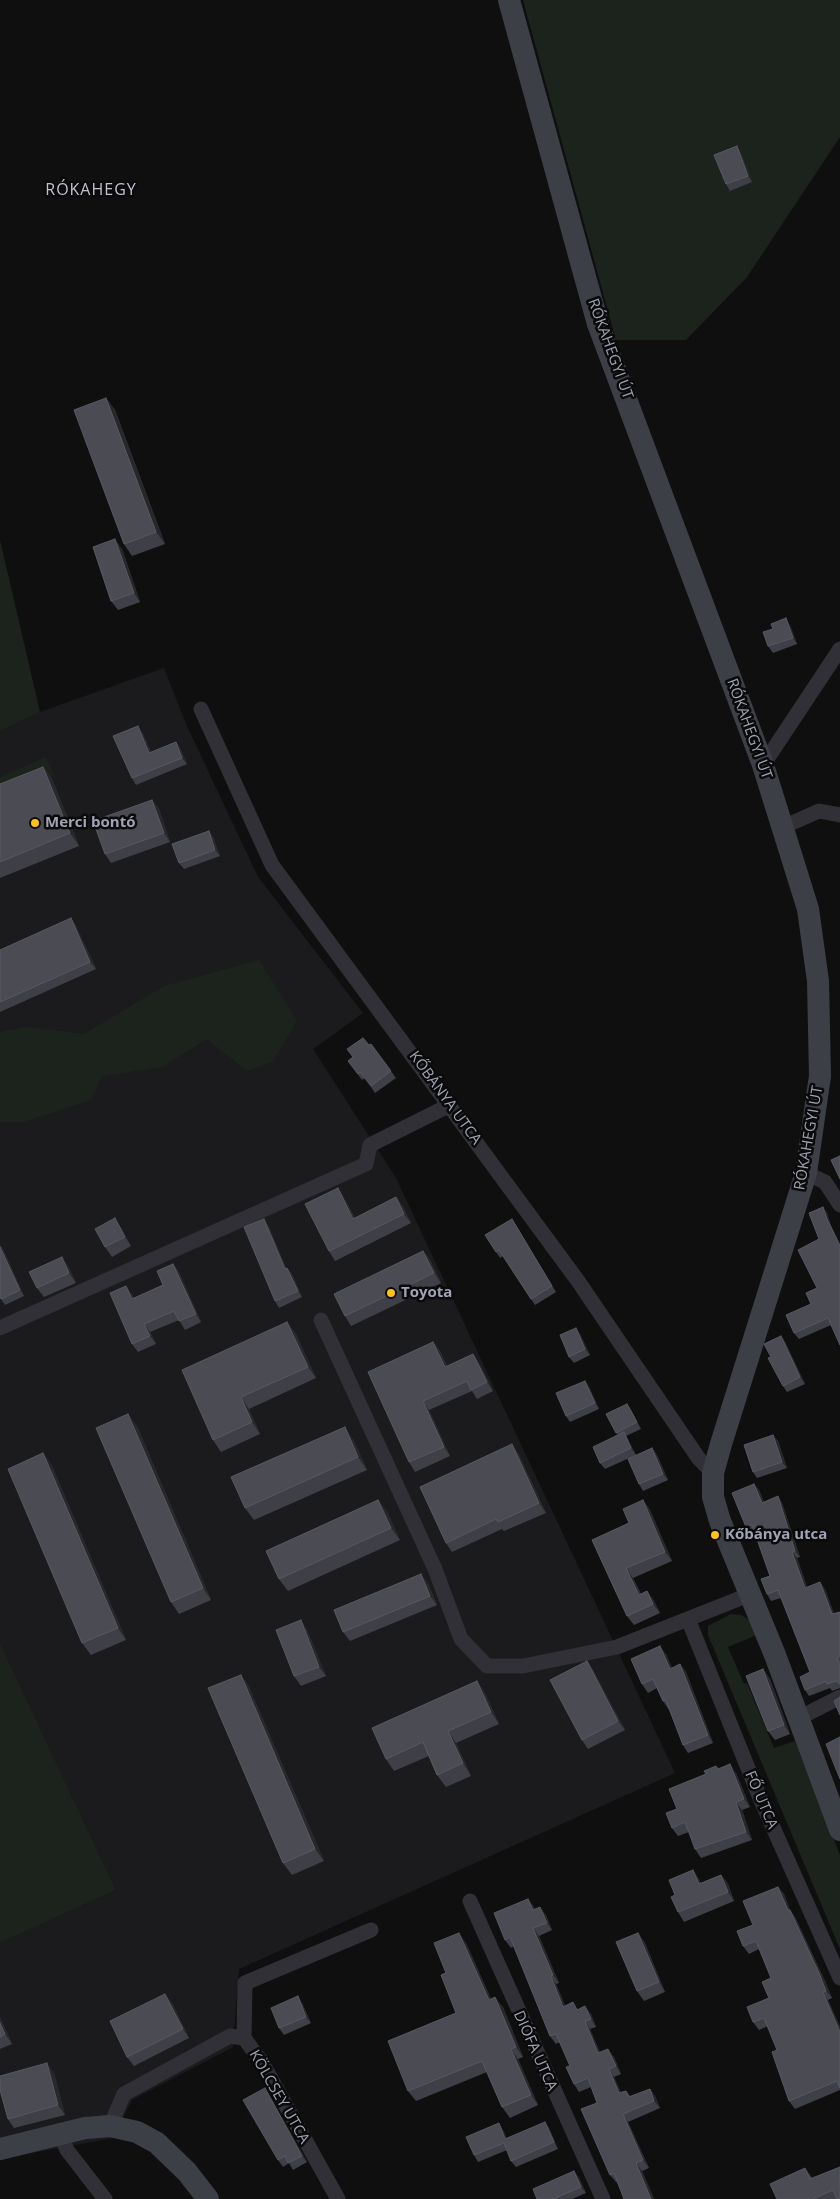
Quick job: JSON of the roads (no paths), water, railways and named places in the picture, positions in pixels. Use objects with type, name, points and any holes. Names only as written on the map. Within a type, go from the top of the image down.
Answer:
[{"type":"street","name":"RÓKAHEGYI ÚT","points":[[509,0],[598,324],[763,765],[783,827],[808,909],[818,981],[820,1076],[806,1174],[713,1472]]},
{"type":"street","points":[[763,765],[840,649]]},
{"type":"street","name":"KŐBÁNYA UTCA","points":[[201,709],[272,865],[584,1289],[699,1459],[713,1472]]},
{"type":"street","points":[[783,827],[819,812],[840,815]]},
{"type":"street","points":[[0,1328],[366,1164],[370,1145],[450,1106]]},
{"type":"street","points":[[806,1174],[825,1182],[840,1205]]},
{"type":"street","points":[[321,1320],[435,1569],[462,1639],[488,1666],[524,1666],[617,1648],[751,1594]]},
{"type":"street","points":[[713,1472],[713,1496],[720,1521],[751,1594],[840,1830]]},
{"type":"street","name":"FŐ UTCA","points":[[688,1619],[760,1798],[840,1978]]},
{"type":"street","points":[[799,1718],[840,1697]]},
{"type":"street","name":"DIÓFA UTCA","points":[[470,1902],[603,2199]]},
{"type":"street","points":[[244,2038],[245,1983],[371,1930]]},
{"type":"street","name":"KÖLCSEY UTCA","points":[[110,2126],[124,2094],[230,2036],[244,2038],[261,2061],[338,2199]]},
{"type":"street","points":[[0,2149],[60,2134],[110,2126],[137,2132],[157,2144],[187,2172],[208,2199]]},
{"type":"street","points":[[60,2134],[67,2150],[105,2199]]},
{"type":"place","name":"Merci bontó","points":[[35,823]]},
{"type":"place","name":"Toyota","points":[[391,1293]]},
{"type":"place","name":"Kőbánya utca","points":[[715,1535]]},
{"type":"district","name":"RÓKAHEGY","points":[[91,190]]}]
